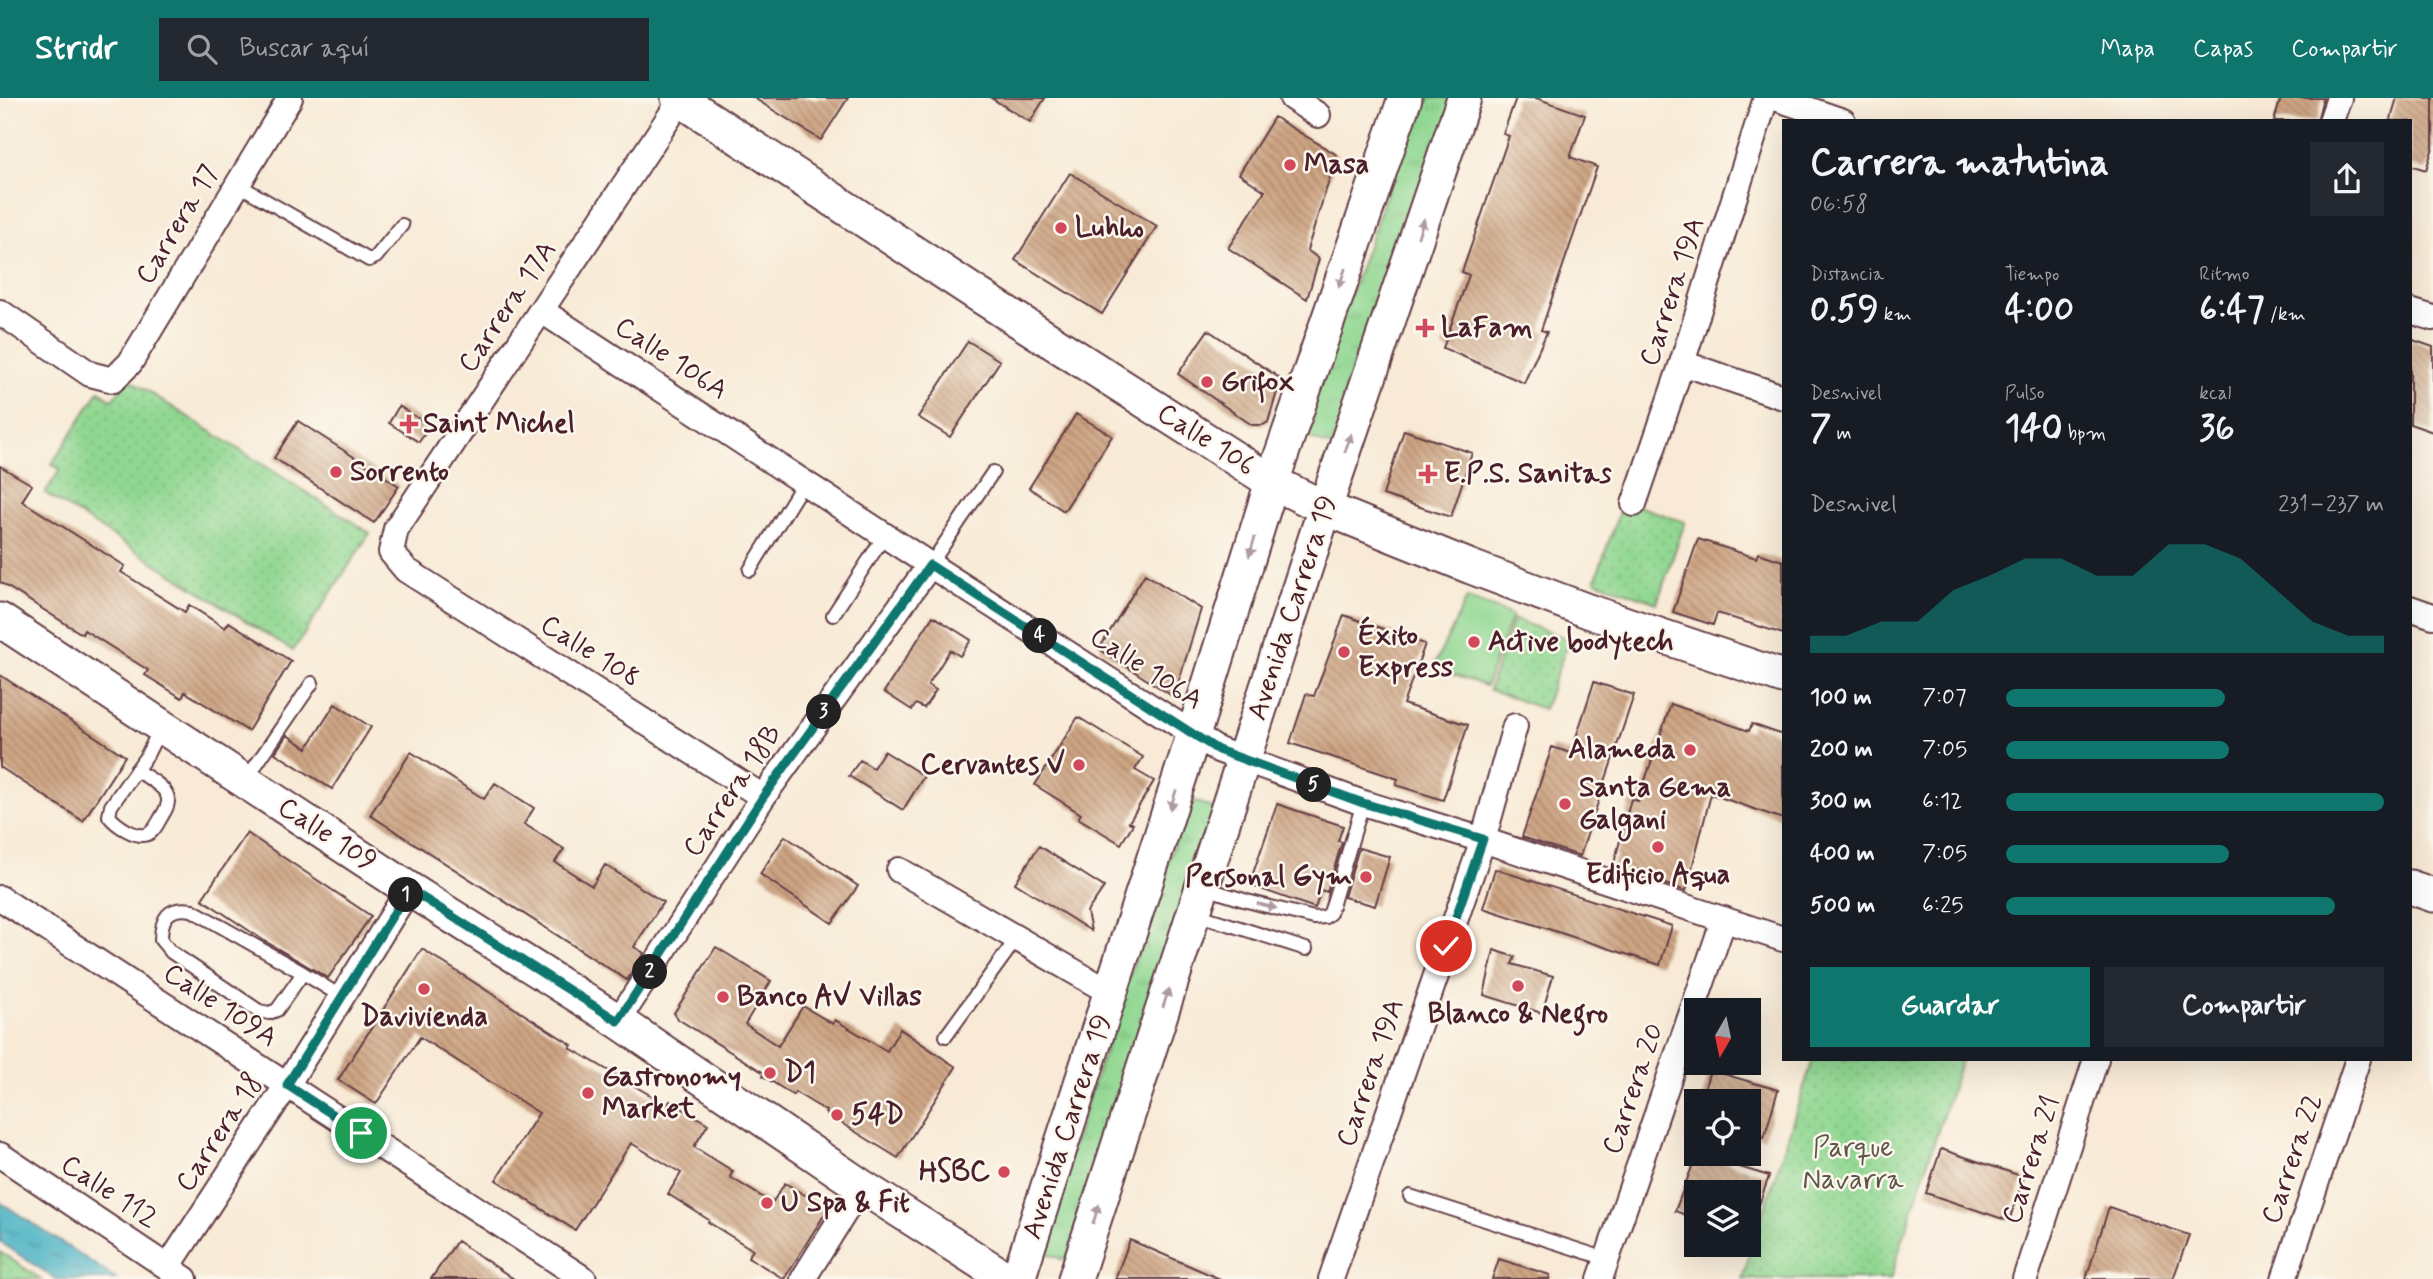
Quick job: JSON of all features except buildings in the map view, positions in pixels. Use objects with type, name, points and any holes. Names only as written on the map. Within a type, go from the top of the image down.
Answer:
[{"type":"main road","name":"Avenida Carrera 19","points":[[1018,1279],[1194,735],[1272,482],[1405,98]]},
{"type":"main road","name":"Avenida Carrera 19","points":[[1076,1279],[1325,508],[1464,98]]},
{"type":"main road","name":"Calle 106","points":[[677,99],[1272,482],[1325,508],[1471,567],[1588,611],[1782,677]]},
{"type":"main road","name":"Calle 109","points":[[0,620],[409,889],[618,1021],[861,1186],[1007,1279]]},
{"type":"street","name":"Carrera 17","points":[[0,312],[90,374],[113,380],[130,363],[290,98]]},
{"type":"street","points":[[1292,98],[1318,115]]},
{"type":"street","name":"Carrera 19A","points":[[1634,504],[1766,98]]},
{"type":"street","points":[[1775,98],[1837,119]]},
{"type":"street","points":[[2332,119],[2339,98]]},
{"type":"street","name":"Carrera 17A","points":[[391,552],[396,529],[542,311],[677,99]]},
{"type":"street","name":"Calle 106A","points":[[542,311],[1218,750],[1363,803],[1483,839],[1782,939]]},
{"type":"street","points":[[2412,312],[2433,318]]},
{"type":"street","points":[[1682,363],[1782,397]]},
{"type":"street","name":"Calle 108","points":[[391,552],[406,570],[763,797]]},
{"type":"street","name":"Carrera 18B","points":[[618,1021],[763,797],[930,565]]},
{"type":"street","points":[[2412,609],[2433,616]]},
{"type":"street","name":"Carrera 19A","points":[[1331,1279],[1483,839],[1515,726]]},
{"type":"street","points":[[899,870],[1111,993]]},
{"type":"street","name":"Carrera 18","points":[[177,1273],[287,1085],[409,889]]},
{"type":"street","name":"Calle 109A","points":[[0,898],[584,1279]]},
{"type":"street","name":"Carrera 20","points":[[1603,1269],[1724,919]]},
{"type":"street","name":"Carrera 21","points":[[2025,1279],[2095,1061]]},
{"type":"street","name":"Carrera 22","points":[[2284,1279],[2357,1061]]},
{"type":"street","name":"Calle 112","points":[[0,1155],[177,1273]]},
{"type":"street","points":[[803,1279],[861,1186]]},
{"type":"lane","points":[[237,184],[369,260],[376,257],[402,225]]},
{"type":"lane","points":[[930,565],[993,472]]},
{"type":"lane","points":[[750,570],[804,482]]},
{"type":"lane","points":[[832,615],[885,535]]},
{"type":"lane","points":[[245,781],[312,683]]},
{"type":"lane","points":[[136,770],[163,789],[168,797],[167,806],[149,834],[137,835],[113,822],[109,816],[111,806],[162,726]]},
{"type":"lane","points":[[1198,900],[1247,901],[1314,918],[1325,918],[1330,913],[1363,803]]},
{"type":"lane","points":[[1198,900],[1306,949]]},
{"type":"lane","points":[[303,973],[277,1010],[269,1013],[259,1011],[170,952],[160,940],[161,925],[169,913],[180,908],[192,910],[303,973],[342,997]]},
{"type":"lane","points":[[946,1036],[1017,938]]},
{"type":"lane","points":[[1410,1196],[1603,1269]]},
{"type":"green space","points":[[1421,98],[1455,98],[1333,447],[1300,435]]},
{"type":"green space","points":[[127,378],[370,533],[293,651],[45,493],[60,470],[52,464],[99,391],[113,400]]},
{"type":"green space","points":[[1623,501],[1685,522],[1657,603],[1595,581]]},
{"type":"green space","name":"Active bodytech","points":[[1467,598],[1512,615],[1486,686],[1433,668]]},
{"type":"green space","points":[[1513,619],[1569,639],[1544,709],[1489,690]]},
{"type":"green space","points":[[1189,799],[1216,809],[1066,1261],[1038,1250]]},
{"type":"green space","name":"Parque Navarra","points":[[1812,1061],[1960,1061],[1890,1279],[1742,1279],[1749,1257],[1761,1257],[1761,1220]]},
{"type":"green space","points":[[0,1252],[41,1279],[0,1279]]},
{"type":"water","points":[[0,1202],[117,1279],[56,1279],[0,1242]]},
{"type":"place","name":"Masa","points":[[1290,165]]},
{"type":"place","name":"Luhho","points":[[1061,228]]},
{"type":"place","name":"LaFam","points":[[1425,328]]},
{"type":"place","name":"Grifox","points":[[1207,382]]},
{"type":"place","name":"Saint Michel","points":[[409,424]]},
{"type":"place","name":"Sorrento","points":[[336,472]]},
{"type":"place","name":"E.P.S. Sanitas","points":[[1428,474]]},
{"type":"place","name":"Active bodytech","points":[[1474,642]]},
{"type":"place","name":"Éxito Express","points":[[1344,652]]},
{"type":"place","name":"Alameda","points":[[1690,750]]},
{"type":"place","name":"Cervantes V","points":[[1079,765]]},
{"type":"place","name":"Santa Gema Galgani","points":[[1565,804]]},
{"type":"place","name":"Edificio Aqua","points":[[1658,847]]},
{"type":"place","name":"Personal Gym","points":[[1366,877]]},
{"type":"place","name":"Blanco & Negro","points":[[1518,986]]},
{"type":"place","name":"Davivienda","points":[[424,989]]},
{"type":"place","name":"Banco AV Villas","points":[[723,997]]},
{"type":"place","name":"D1","points":[[770,1073]]},
{"type":"place","name":"Gastronomy Market","points":[[588,1093]]},
{"type":"place","name":"54D","points":[[837,1115]]},
{"type":"place","name":"HSBC","points":[[1004,1172]]},
{"type":"place","name":"U Spa & Fit","points":[[767,1203]]},
{"type":"route","points":[[361,1133],[287,1085],[409,889],[618,1021],[763,797],[930,565],[1218,750],[1363,803],[1483,839],[1446,946]]}]
